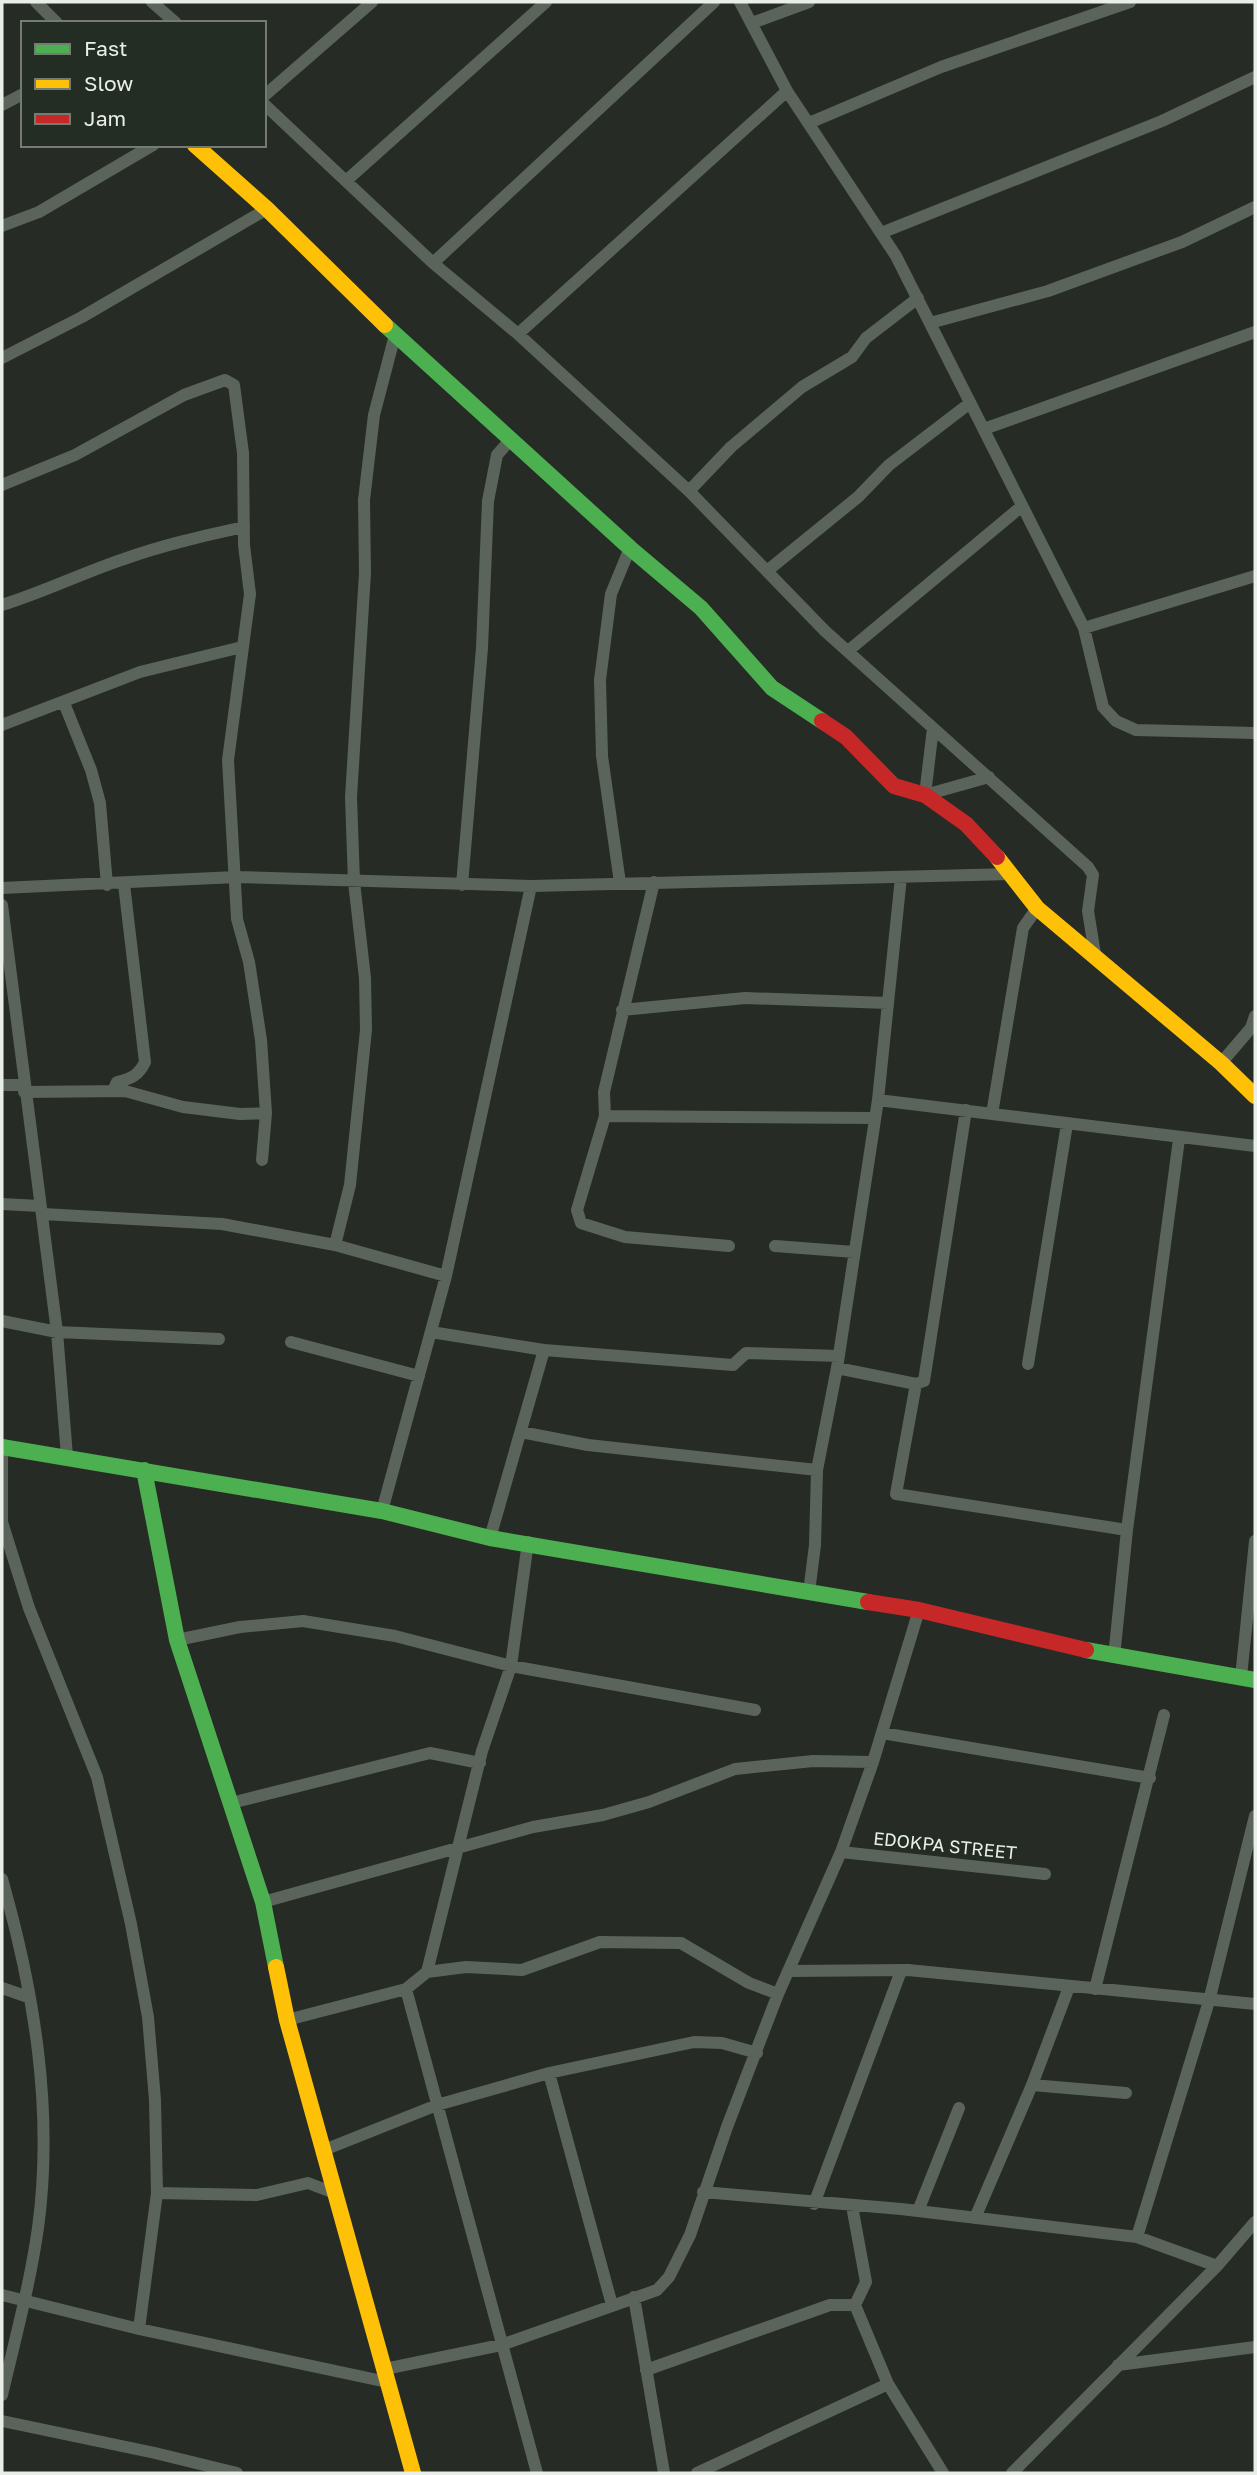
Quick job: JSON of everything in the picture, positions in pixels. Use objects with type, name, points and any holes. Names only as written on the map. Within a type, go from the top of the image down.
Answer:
[{"type":"street","points":[[36,2],[55,21]]},
{"type":"street","points":[[152,2],[174,21]]},
{"type":"street","points":[[266,94],[372,2]]},
{"type":"street","points":[[347,180],[546,2]]},
{"type":"street","points":[[433,263],[714,2]]},
{"type":"street","points":[[740,2],[787,90],[881,233],[918,298],[1084,628],[1103,707],[1115,721],[1136,730],[1255,733]]},
{"type":"street","points":[[752,23],[809,2]]},
{"type":"street","points":[[808,123],[941,67],[1130,2]]},
{"type":"street","points":[[881,233],[1162,121],[1255,77]]},
{"type":"street","points":[[519,334],[787,90]]},
{"type":"street","points":[[2,105],[21,95]]},
{"type":"street","points":[[266,106],[433,263],[519,334],[689,491],[848,651],[1088,867],[1093,875],[1088,911],[1095,954]]},
{"type":"street","points":[[2,226],[39,212],[150,147]]},
{"type":"street","points":[[197,147],[267,209],[395,335],[629,548],[701,608],[772,688],[846,737],[894,786],[925,795],[966,824],[1012,874],[1037,908],[1095,954],[1221,1063],[1255,1096]]},
{"type":"street","points":[[930,323],[1048,291],[1182,242],[1255,208]]},
{"type":"street","points":[[2,358],[82,317],[267,209]]},
{"type":"street","points":[[689,491],[731,447],[802,387],[852,357],[866,338],[918,298]]},
{"type":"street","points":[[984,429],[1255,332]]},
{"type":"street","points":[[335,1245],[350,1185],[366,1030],[365,978],[355,883],[351,797],[365,573],[364,500],[374,415],[395,335]]},
{"type":"street","points":[[2,485],[75,455],[184,395],[229,381],[234,385],[243,453],[244,527],[250,594],[228,760],[237,919],[249,962],[261,1040],[266,1113],[262,1160]]},
{"type":"street","points":[[767,571],[858,498],[889,465],[970,403]]},
{"type":"street","points":[[462,886],[482,648],[488,501],[495,462],[504,444],[510,439]]},
{"type":"street","points":[[848,651],[1022,506]]},
{"type":"street","points":[[2,605],[45,592],[144,552],[244,527]]},
{"type":"street","points":[[620,883],[602,756],[600,680],[611,594],[629,548]]},
{"type":"street","points":[[1084,628],[1255,576]]},
{"type":"street","points":[[2,725],[140,672],[242,647]]},
{"type":"street","points":[[64,703],[91,770],[100,803],[107,885]]},
{"type":"street","points":[[925,795],[933,728]]},
{"type":"street","points":[[925,795],[989,777]]},
{"type":"street","points":[[2,888],[236,877],[355,883],[531,886],[1012,874]]},
{"type":"street","points":[[809,1592],[815,1545],[817,1469],[838,1362],[873,1118],[878,1100],[901,877]]},
{"type":"street","points":[[654,883],[604,1093],[605,1116],[577,1210],[581,1223],[625,1237],[729,1246]]},
{"type":"street","points":[[113,1091],[117,1082],[131,1079],[145,1062],[124,884]]},
{"type":"street","points":[[382,1511],[446,1276],[531,886]]},
{"type":"street","points":[[2,905],[57,1332],[67,1456]]},
{"type":"street","points":[[992,1114],[1023,928],[1037,908]]},
{"type":"street","points":[[622,1010],[745,998],[888,1003]]},
{"type":"street","points":[[1221,1063],[1251,1028],[1255,1016]]},
{"type":"street","points":[[2,1085],[24,1089],[125,1091],[168,1105],[211,1111],[266,1113]]},
{"type":"street","points":[[878,1100],[1179,1139],[1255,1146]]},
{"type":"street","points":[[431,1332],[544,1350],[733,1365],[746,1353],[838,1362],[916,1384],[924,1381],[966,1111]]},
{"type":"street","points":[[605,1116],[873,1118]]},
{"type":"street","points":[[1028,1364],[1067,1124]]},
{"type":"street","points":[[1114,1657],[1127,1530],[1179,1139]]},
{"type":"street","points":[[2,1204],[41,1210],[222,1224],[335,1245],[446,1276]]},
{"type":"street","points":[[775,1246],[854,1252]]},
{"type":"street","points":[[2,1321],[57,1332],[219,1339]]},
{"type":"street","points":[[291,1342],[419,1376]]},
{"type":"street","points":[[490,1538],[544,1350]]},
{"type":"street","points":[[916,1384],[895,1494],[1127,1530]]},
{"type":"street","points":[[521,1432],[588,1445],[817,1469]]},
{"type":"street","points":[[139,2329],[157,2193],[155,2100],[148,2017],[131,1924],[97,1777],[29,1608],[2,1522],[2,1447],[382,1511],[490,1538],[528,1542],[919,1610],[1114,1657],[1248,1678],[1255,1541]]},
{"type":"street","points":[[144,1470],[177,1640],[263,1902],[288,2020],[414,2473]]},
{"type":"street","points":[[428,1972],[480,1763],[512,1666],[528,1542]]},
{"type":"street","points":[[2,2295],[139,2329],[386,2376],[501,2345],[657,2290],[669,2277],[690,2235],[778,1994],[841,1852],[873,1762],[919,1610]]},
{"type":"street","points":[[177,1640],[240,1627],[303,1621],[395,1636],[512,1666],[755,1710]]},
{"type":"street","points":[[1095,1989],[1164,1715]]},
{"type":"street","points":[[882,1733],[1150,1778]]},
{"type":"street","points":[[230,1804],[430,1753],[480,1763]]},
{"type":"street","points":[[263,1902],[533,1827],[603,1815],[649,1802],[735,1769],[813,1761],[873,1762]]},
{"type":"street","points":[[1137,2237],[1209,2001],[1255,1816]]},
{"type":"street","name":"EDOKPA STREET","points":[[841,1852],[1045,1874]]},
{"type":"street","points":[[2,1879],[41,2056],[44,2142],[38,2226],[2,2395]]},
{"type":"street","points":[[288,2020],[405,1989],[428,1972],[467,1967],[522,1970],[600,1942],[681,1943],[722,1964],[750,1983],[778,1994]]},
{"type":"street","points":[[788,1971],[901,1971],[1255,2004]]},
{"type":"street","points":[[814,2204],[901,1971]]},
{"type":"street","points":[[975,2218],[1032,2085],[1069,1987]]},
{"type":"street","points":[[2,1988],[28,1997]]},
{"type":"street","points":[[405,1989],[537,2473]]},
{"type":"street","points":[[324,2150],[437,2105],[549,2073],[694,2042],[722,2043],[757,2053]]},
{"type":"street","points":[[549,2073],[612,2305]]},
{"type":"street","points":[[1032,2085],[1126,2093]]},
{"type":"street","points":[[918,2211],[958,2108]]},
{"type":"street","points":[[157,2193],[257,2195],[308,2183],[337,2194]]},
{"type":"street","points":[[704,2192],[814,2204],[918,2211],[1137,2237],[1217,2266]]},
{"type":"street","points":[[852,2206],[866,2282],[855,2305],[888,2384],[943,2473]]},
{"type":"street","points":[[1019,2471],[1118,2365],[1217,2266],[1255,2222]]},
{"type":"street","points":[[634,2297],[664,2473]]},
{"type":"street","points":[[646,2370],[830,2305],[855,2305]]},
{"type":"street","points":[[1118,2365],[1255,2347]]},
{"type":"street","points":[[697,2473],[888,2384]]},
{"type":"street","points":[[2,2421],[155,2452],[237,2473]]},
{"type":"traffic: fast","points":[[385,325],[630,548],[701,608],[772,688],[822,721]]},
{"type":"traffic: fast","points":[[2,1447],[382,1511],[490,1538],[868,1602]]},
{"type":"traffic: fast","points":[[144,1470],[177,1640],[263,1902],[276,1967]]},
{"type":"traffic: fast","points":[[1086,1650],[1255,1680]]},
{"type":"traffic: slow","points":[[197,147],[267,209],[385,325]]},
{"type":"traffic: slow","points":[[997,857],[1037,908],[1221,1063],[1255,1096]]},
{"type":"traffic: slow","points":[[276,1967],[287,2020],[413,2473]]},
{"type":"traffic: jam","points":[[822,721],[846,737],[894,786],[925,795],[966,824],[997,857]]},
{"type":"traffic: jam","points":[[868,1602],[919,1610],[1086,1650]]}]
